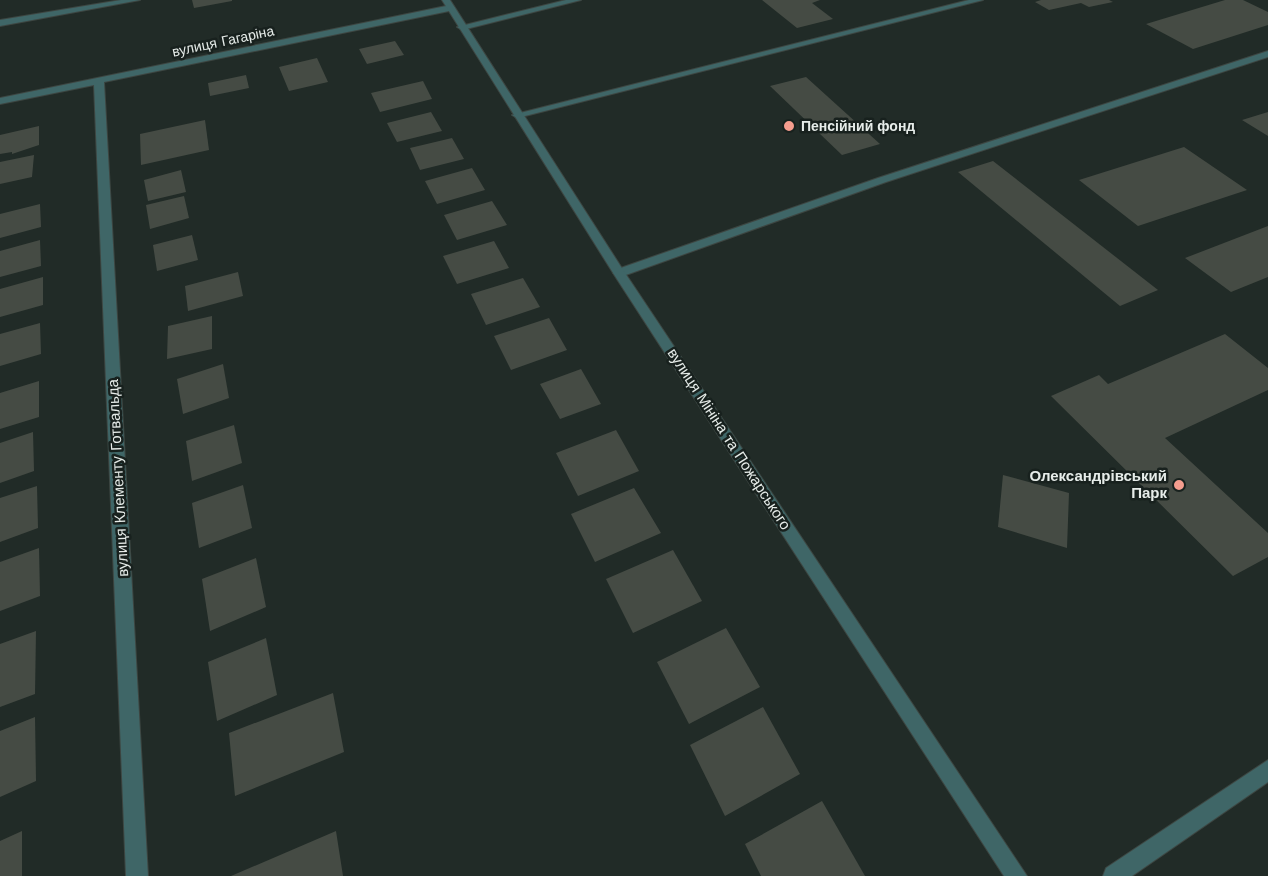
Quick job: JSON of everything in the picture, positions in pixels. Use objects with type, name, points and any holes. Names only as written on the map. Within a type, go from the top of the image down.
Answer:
[{"type":"street","points":[[0,23],[136,0]]},
{"type":"street","points":[[462,27],[577,0]]},
{"type":"street","points":[[517,115],[979,0]]},
{"type":"street","name":"вулиця Мініна та Пожарського","points":[[448,4],[619,273],[1016,876]]},
{"type":"street","name":"вулиця Гагаріна","points":[[0,101],[448,4]]},
{"type":"street","points":[[619,273],[882,180],[1268,54]]},
{"type":"street","name":"вулиця Клементу Готвальда","points":[[99,81],[137,876]]},
{"type":"street","points":[[1114,876],[1268,770]]},
{"type":"building","points":[[192,0],[232,0],[232,1],[194,8]]},
{"type":"building","points":[[762,0],[820,0],[812,3],[833,19],[797,28]]},
{"type":"building","points":[[1041,0],[1109,0],[1113,2],[1089,7],[1081,3],[1049,10],[1035,2]]},
{"type":"building","points":[[1225,0],[1243,0],[1268,12],[1268,25],[1193,49],[1146,24]]},
{"type":"building","points":[[395,41],[404,55],[367,64],[359,49]]},
{"type":"building","points":[[317,58],[328,82],[289,91],[279,67]]},
{"type":"building","points":[[246,75],[249,88],[210,96],[208,83]]},
{"type":"building","points":[[806,77],[880,144],[842,155],[770,86]]},
{"type":"building","points":[[423,81],[432,99],[380,112],[371,93]]},
{"type":"building","points":[[431,112],[442,131],[397,142],[387,123]]},
{"type":"building","points":[[1268,112],[1268,136],[1242,120]]},
{"type":"building","points":[[205,120],[209,150],[141,165],[140,134]]},
{"type":"building","points":[[39,126],[39,145],[12,154],[12,152],[0,154],[0,135]]},
{"type":"building","points":[[452,138],[464,159],[420,170],[410,148]]},
{"type":"building","points":[[1184,147],[1247,190],[1138,226],[1079,180]]},
{"type":"building","points":[[34,155],[32,177],[0,184],[0,162]]},
{"type":"building","points":[[993,161],[1158,290],[1120,306],[958,172]]},
{"type":"building","points":[[472,168],[485,190],[437,204],[425,181]]},
{"type":"building","points":[[181,170],[186,192],[148,201],[144,180]]},
{"type":"building","points":[[184,196],[189,218],[150,229],[146,205]]},
{"type":"building","points":[[492,201],[507,225],[457,240],[444,215]]},
{"type":"building","points":[[40,204],[41,227],[0,238],[0,214]]},
{"type":"building","points":[[1268,226],[1268,277],[1231,292],[1185,258]]},
{"type":"building","points":[[192,235],[198,260],[157,271],[153,245]]},
{"type":"building","points":[[40,240],[41,266],[0,277],[0,251]]},
{"type":"building","points":[[494,241],[509,268],[457,284],[443,256]]},
{"type":"building","points":[[238,272],[243,296],[188,311],[185,286]]},
{"type":"building","points":[[43,277],[43,305],[0,317],[0,289]]},
{"type":"building","points":[[523,278],[540,307],[486,325],[471,294]]},
{"type":"building","points":[[212,316],[212,349],[167,359],[168,326]]},
{"type":"building","points":[[549,318],[567,350],[511,370],[494,336]]},
{"type":"building","points":[[40,323],[41,354],[0,366],[0,334]]},
{"type":"building","name":"Олександрівський Парк","points":[[1225,334],[1268,368],[1268,390],[1165,438],[1268,533],[1268,557],[1233,576],[1051,396],[1099,375],[1108,384]]},
{"type":"building","points":[[223,364],[229,398],[183,414],[177,379]]},
{"type":"building","points":[[581,369],[601,404],[560,419],[540,384]]},
{"type":"building","points":[[39,381],[39,417],[0,429],[0,393]]},
{"type":"building","points":[[234,425],[242,463],[192,481],[186,441]]},
{"type":"building","points":[[616,430],[639,471],[578,496],[556,453]]},
{"type":"building","points":[[33,432],[34,471],[0,483],[0,443]]},
{"type":"building","points":[[1003,475],[1069,493],[1067,548],[998,527]]},
{"type":"building","points":[[243,485],[252,528],[199,548],[192,503]]},
{"type":"building","points":[[37,486],[38,528],[0,542],[0,498]]},
{"type":"building","points":[[634,488],[661,533],[595,562],[571,514]]},
{"type":"building","points":[[39,548],[40,596],[0,611],[0,562]]},
{"type":"building","points":[[673,550],[702,601],[633,633],[606,579]]},
{"type":"building","points":[[256,558],[266,607],[210,631],[202,579]]},
{"type":"building","points":[[726,628],[760,687],[689,724],[657,662]]},
{"type":"building","points":[[36,631],[35,694],[0,707],[0,644]]},
{"type":"building","points":[[266,638],[277,695],[217,721],[208,662]]},
{"type":"building","points":[[333,693],[344,752],[235,796],[229,733]]},
{"type":"building","points":[[763,707],[800,774],[725,816],[690,745]]},
{"type":"building","points":[[35,717],[36,781],[0,797],[0,731]]},
{"type":"building","points":[[822,801],[865,876],[761,876],[745,844]]},
{"type":"building","points":[[22,831],[22,876],[0,876],[0,841]]},
{"type":"building","points":[[336,831],[343,876],[231,876]]},
{"type":"place","name":"Пенсійний фонд","points":[[789,126]]},
{"type":"place","name":"Олександрівський Парк","points":[[1179,485]]}]
